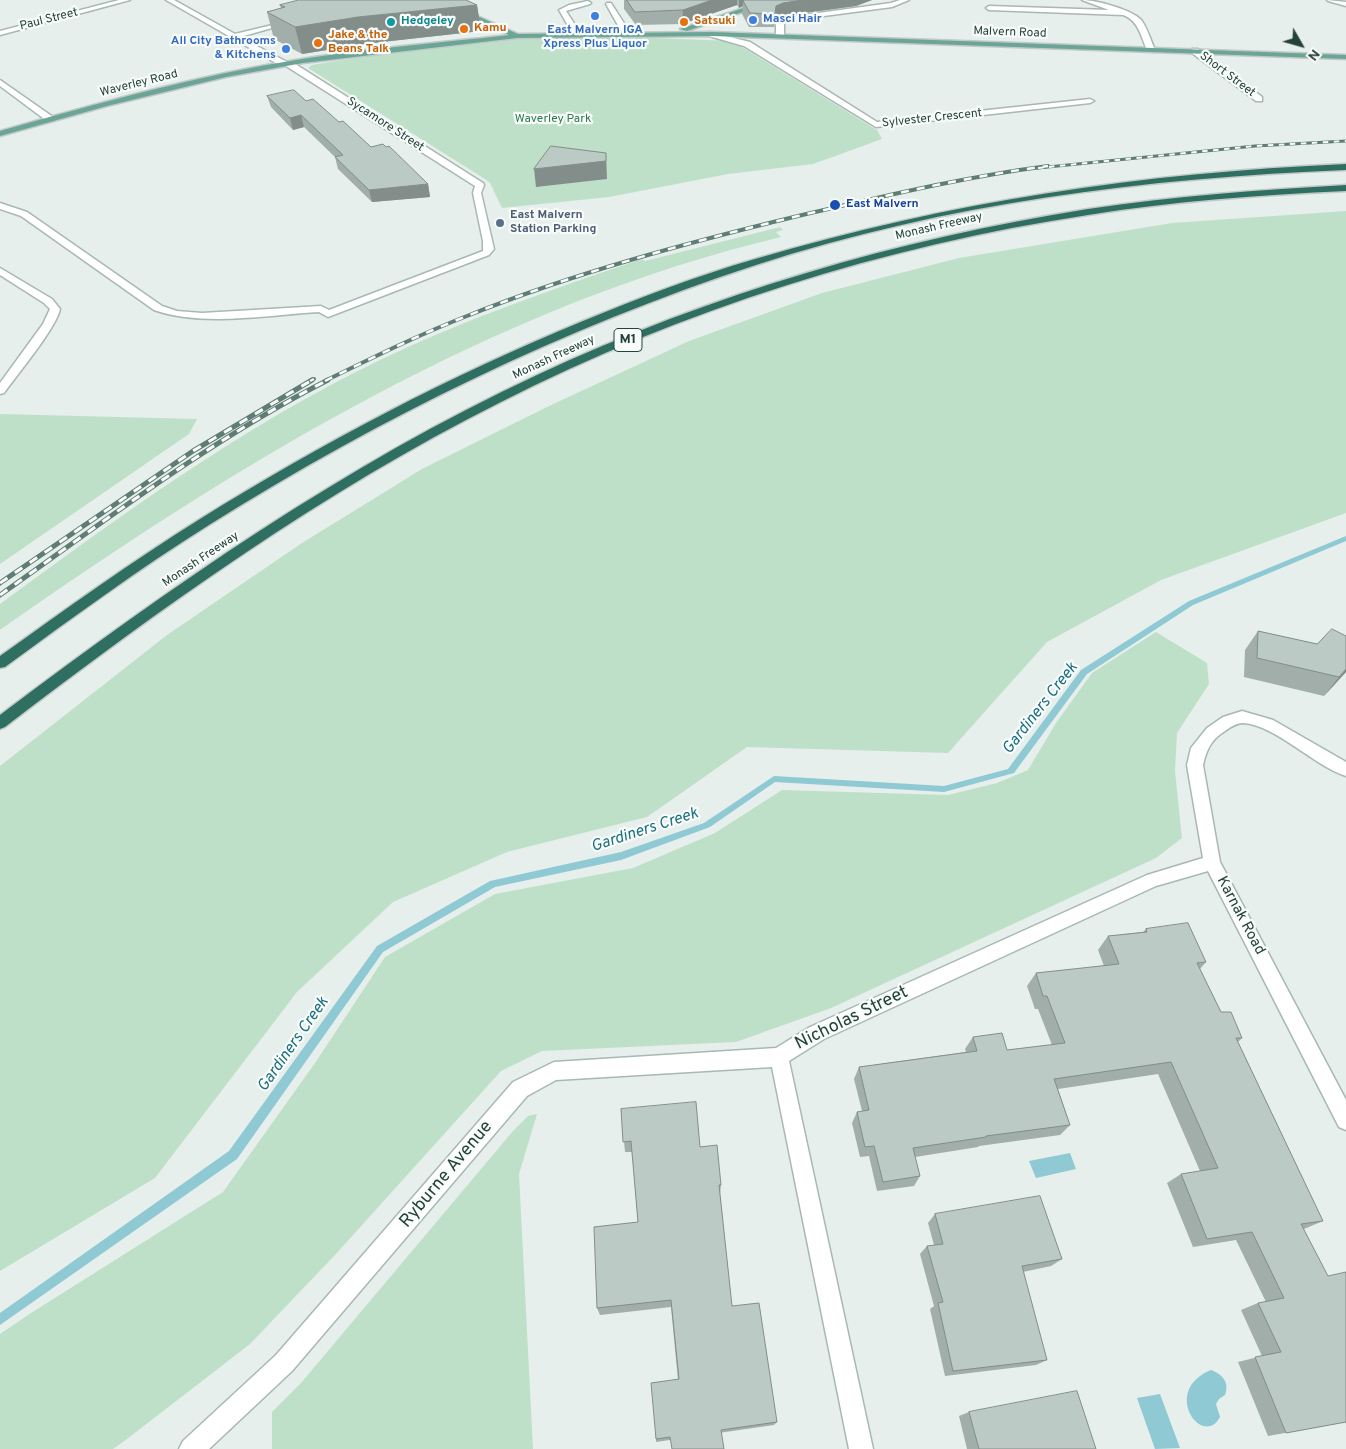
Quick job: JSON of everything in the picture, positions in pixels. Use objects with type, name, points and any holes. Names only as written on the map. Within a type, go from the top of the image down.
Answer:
[{"type":"highway","name":"Monash Freeway","points":[[0,663],[152,555],[262,486],[356,432],[476,370],[571,328],[642,300],[815,244],[874,229],[982,206],[1074,190],[1177,178],[1346,167]]},
{"type":"highway","name":"Monash Freeway","points":[[0,724],[196,579],[327,494],[398,452],[509,393],[571,364],[672,322],[845,264],[1000,227],[1156,203],[1255,193],[1346,188]]},
{"type":"main road","points":[[673,33],[776,0]]},
{"type":"main road","points":[[439,2],[517,36]]},
{"type":"main road","points":[[736,38],[733,24],[752,8]]},
{"type":"main road","points":[[673,33],[712,34],[716,19]]},
{"type":"main road","name":"Waverley Road","points":[[0,134],[162,90],[287,64],[517,36],[673,33]]},
{"type":"main road","name":"Malvern Road","points":[[736,38],[780,36],[1346,57]]},
{"type":"street","name":"Paul Street","points":[[0,33],[127,0]]},
{"type":"street","name":"Sycamore Street","points":[[0,206],[24,214],[158,308],[176,314],[202,316],[321,309],[328,314],[486,253],[489,249],[488,242],[477,193],[480,186],[287,64],[169,0]]},
{"type":"street","points":[[439,2],[453,0]]},
{"type":"street","points":[[780,36],[780,21],[892,5],[906,0]]},
{"type":"street","points":[[1085,0],[1128,13],[1139,22],[1151,50]]},
{"type":"street","points":[[1330,0],[1346,4]]},
{"type":"street","points":[[577,34],[562,10],[571,6],[588,3]]},
{"type":"street","points":[[609,4],[627,34]]},
{"type":"street","points":[[989,8],[1128,13]]},
{"type":"street","points":[[235,36],[297,19]]},
{"type":"street","name":"Sylvester Crescent","points":[[712,34],[736,38],[876,125],[1090,101]]},
{"type":"street","name":"Short Street","points":[[1195,51],[1259,99]]},
{"type":"street","points":[[0,82],[50,119]]},
{"type":"street","points":[[0,271],[48,301],[55,309],[48,325],[0,391]]},
{"type":"street","name":"Karnak Road","points":[[1346,770],[1268,724],[1242,718],[1228,721],[1212,732],[1205,739],[1197,755],[1197,775],[1212,863],[1346,1120]]},
{"type":"street","name":"Nicholas Street","points":[[861,1449],[779,1057],[817,1033],[1153,880],[1212,863]]},
{"type":"street","name":"Ryburne Avenue","points":[[191,1449],[284,1363],[520,1089],[554,1071],[779,1057]]},
{"type":"green space","name":"Waverley Park","points":[[629,37],[732,41],[877,130],[882,139],[813,164],[728,174],[609,197],[502,208],[490,183],[485,179],[308,68],[312,65],[380,54],[519,38]]},
{"type":"green space","points":[[1346,211],[1346,513],[1161,580],[1047,642],[948,753],[747,747],[647,817],[507,852],[393,902],[297,992],[155,1178],[0,1271],[0,766],[167,635],[302,543],[422,469],[549,406],[689,341],[822,293],[959,258],[1172,223]]},
{"type":"green space","points":[[780,227],[783,230],[776,232],[781,237],[675,267],[572,304],[471,347],[372,396],[276,450],[182,508],[0,630],[0,604],[183,474],[231,443],[328,386],[443,332],[575,282],[642,259],[645,261]]},
{"type":"green space","points":[[0,414],[197,419],[189,434],[0,564]]},
{"type":"green space","points":[[1156,632],[1207,663],[1209,684],[1177,733],[1175,771],[1182,838],[1156,858],[831,1008],[736,1042],[542,1051],[501,1071],[335,1255],[250,1344],[127,1439],[113,1449],[0,1449],[0,1334],[223,1192],[315,1063],[385,957],[495,894],[633,868],[715,833],[782,790],[948,795],[997,783],[1028,770],[1056,723],[1092,673]]},
{"type":"green space","points":[[537,1114],[519,1174],[533,1449],[272,1449],[272,1412],[301,1383],[513,1131],[528,1116]]},
{"type":"water","points":[[1070,1153],[1076,1169],[1036,1178],[1029,1161]]},
{"type":"water","points":[[1211,1370],[1224,1379],[1226,1390],[1225,1395],[1216,1404],[1220,1417],[1213,1425],[1204,1426],[1196,1422],[1190,1413],[1187,1403],[1188,1391],[1196,1379]]},
{"type":"water","points":[[1160,1394],[1180,1448],[1155,1449],[1137,1398]]},
{"type":"building","points":[[299,0],[466,0],[477,5],[358,17],[295,27],[267,12],[285,7],[280,5]]},
{"type":"building","points":[[627,0],[712,0],[683,10],[635,12]]},
{"type":"building","points":[[803,0],[776,6],[775,14],[750,13],[743,1]]},
{"type":"building","points":[[294,90],[306,101],[313,99],[339,122],[343,121],[371,147],[383,144],[386,147],[389,146],[428,184],[369,190],[335,157],[343,155],[301,115],[290,118],[267,96]]},
{"type":"building","points":[[551,146],[606,153],[606,161],[534,169]]},
{"type":"building","points":[[1332,629],[1346,636],[1346,669],[1339,677],[1257,658],[1258,631],[1317,644]]},
{"type":"building","points":[[1188,923],[1206,962],[1197,963],[1221,1012],[1231,1012],[1242,1038],[1236,1038],[1323,1221],[1301,1224],[1328,1276],[1346,1272],[1346,1422],[1286,1433],[1255,1357],[1281,1352],[1258,1303],[1284,1298],[1252,1232],[1207,1239],[1181,1174],[1218,1168],[1171,1062],[1054,1079],[1070,1125],[913,1148],[920,1176],[883,1182],[874,1146],[865,1147],[857,1112],[869,1110],[859,1067],[977,1051],[973,1037],[1002,1033],[1007,1050],[1065,1043],[1047,996],[1043,996],[1036,973],[1119,964],[1108,936],[1147,932],[1146,929]]},
{"type":"building","points":[[696,1102],[700,1147],[717,1145],[721,1185],[719,1185],[732,1306],[759,1303],[777,1422],[721,1430],[724,1449],[672,1449],[670,1437],[656,1439],[651,1383],[679,1379],[671,1300],[597,1308],[594,1227],[638,1222],[631,1141],[623,1142],[621,1109]]},
{"type":"building","points":[[1040,1196],[1062,1259],[1022,1266],[1047,1360],[953,1371],[938,1303],[943,1302],[927,1246],[943,1244],[935,1214]]},
{"type":"building","points":[[1077,1391],[1096,1449],[979,1449],[969,1412]]},
{"type":"waterway","name":"Gardiners Creek","points":[[0,1320],[233,1155],[380,949],[493,884],[621,856],[707,825],[774,779],[944,789],[1011,771],[1084,672],[1191,603],[1346,538]]},
{"type":"railway","points":[[1038,168],[1255,146],[1346,141]]},
{"type":"railway","points":[[325,381],[413,339],[507,300],[631,260],[756,226],[860,202],[953,182],[1048,166]]},
{"type":"railway","points":[[0,583],[193,451],[312,380]]},
{"type":"railway","points":[[0,595],[201,454],[285,403],[328,380]]},
{"type":"place","name":"East Malvern IGA Xpress Plus Liquor","points":[[595,16]]},
{"type":"place","name":"Masci Hair","points":[[753,20]]},
{"type":"place","name":"Hedgeley","points":[[391,22]]},
{"type":"place","name":"Satsuki","points":[[684,22]]},
{"type":"place","name":"Kamu","points":[[464,29]]},
{"type":"place","name":"Jake & the Beans Talk","points":[[318,43]]},
{"type":"place","name":"All City Bathrooms & Kitchens","points":[[286,49]]},
{"type":"place","name":"East Malvern","points":[[835,205]]},
{"type":"place","name":"East Malvern Station Parking","points":[[500,223]]}]
